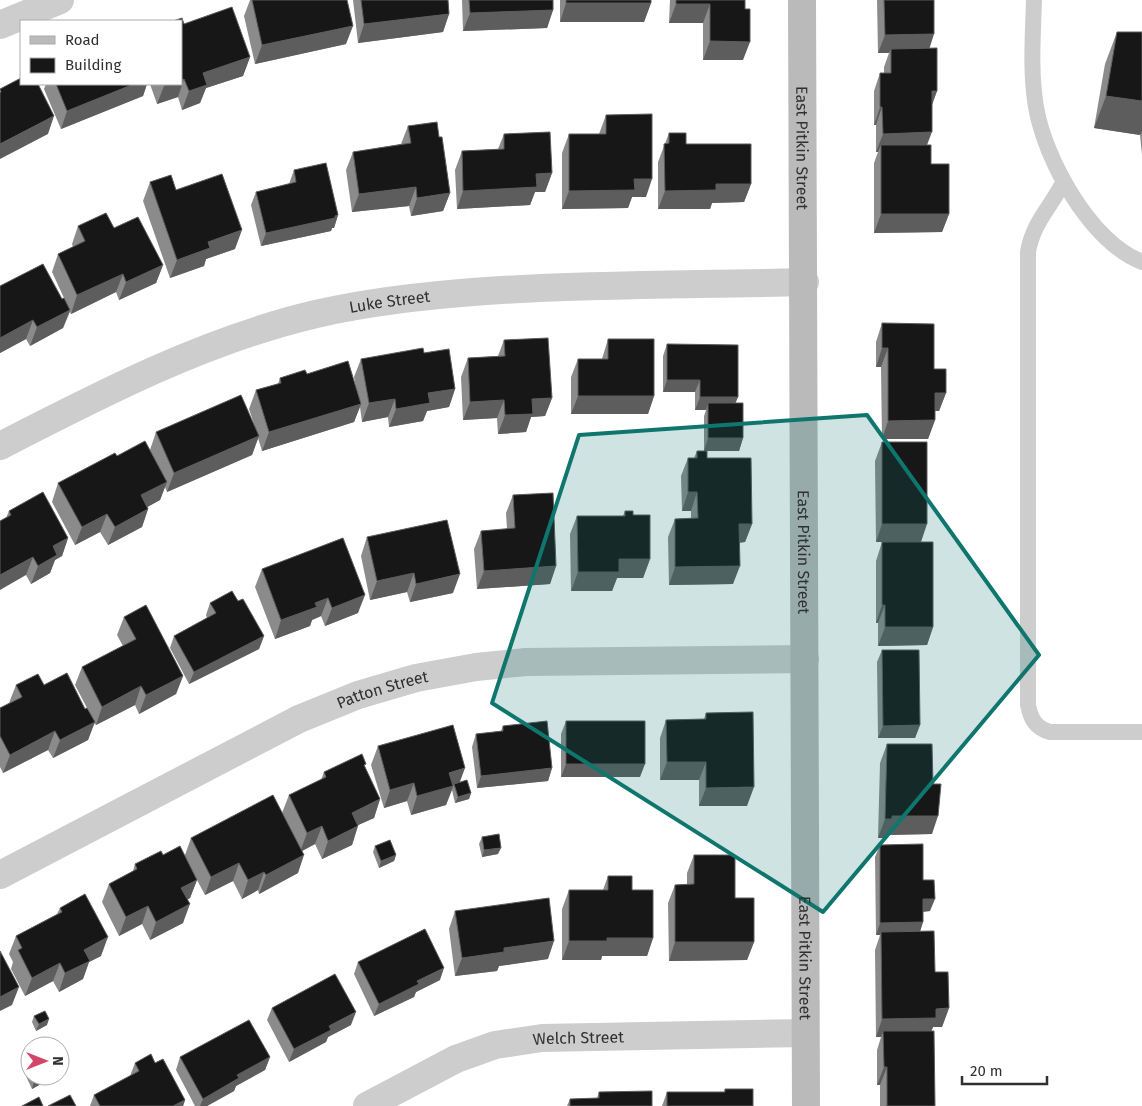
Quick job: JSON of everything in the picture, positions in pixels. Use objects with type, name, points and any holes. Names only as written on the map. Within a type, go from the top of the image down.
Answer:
[{"type":"street","points":[[0,25],[60,0]]},
{"type":"street","name":"East Pitkin Street","points":[[802,0],[806,1106]]},
{"type":"street","name":"Luke Street","points":[[0,446],[104,392],[170,363],[239,338],[316,314],[440,294],[538,288],[804,282]]},
{"type":"street","name":"Patton Street","points":[[0,875],[299,720],[358,695],[416,678],[476,667],[526,662],[804,659]]},
{"type":"street","name":"Welch Street","points":[[367,1106],[456,1060],[495,1045],[542,1038],[806,1034]]},
{"type":"lane","points":[[1034,0],[1033,57],[1036,108],[1041,129],[1064,181],[1081,207],[1112,244],[1142,262]]},
{"type":"lane","points":[[1064,181],[1055,198],[1036,223],[1028,252],[1028,705],[1034,723],[1041,729],[1050,732],[1142,732]]},
{"type":"highlighted area","points":[[867,415],[1039,655],[823,912],[492,703],[579,435]]},
{"type":"building","points":[[252,0],[347,0],[353,26],[262,45]]},
{"type":"building","points":[[361,0],[448,0],[449,14],[364,24]]},
{"type":"building","points":[[469,0],[553,0],[553,10],[470,13]]},
{"type":"building","points":[[566,0],[651,0],[651,3],[566,3]]},
{"type":"building","points":[[676,0],[745,0],[745,9],[750,9],[750,42],[710,41],[710,4],[676,4]]},
{"type":"building","points":[[884,0],[934,0],[934,34],[885,35]]},
{"type":"building","points":[[232,7],[250,57],[203,73],[207,85],[189,91],[184,79],[182,80],[182,20],[176,20],[182,18],[184,24]]},
{"type":"building","points":[[1117,32],[1142,32],[1142,101],[1106,96]]},
{"type":"building","points":[[937,48],[937,91],[932,91],[932,132],[883,134],[882,107],[880,107],[880,73],[891,73],[891,49]]},
{"type":"building","points":[[20,79],[20,85],[38,85],[54,116],[0,144],[0,89]]},
{"type":"building","points":[[56,85],[132,85],[67,111]]},
{"type":"building","points":[[652,114],[652,179],[634,179],[635,190],[569,191],[569,134],[606,134],[606,115]]},
{"type":"building","points":[[437,122],[439,137],[442,137],[450,193],[417,198],[416,187],[359,194],[353,152],[411,143],[408,126]]},
{"type":"building","points":[[550,132],[552,173],[536,174],[537,187],[463,191],[462,151],[504,149],[504,134]]},
{"type":"building","points":[[669,133],[686,133],[686,144],[751,144],[751,184],[716,184],[716,190],[665,191],[664,144],[669,143]]},
{"type":"building","points":[[881,145],[931,145],[931,164],[949,164],[949,214],[881,214]]},
{"type":"building","points":[[326,163],[338,215],[335,218],[266,233],[256,192],[296,182],[294,170]]},
{"type":"building","points":[[222,174],[242,230],[208,242],[210,248],[177,260],[150,182],[171,175],[176,190]]},
{"type":"building","points":[[106,213],[114,228],[138,217],[163,265],[126,282],[123,274],[77,295],[58,254],[85,241],[78,226]]},
{"type":"building","points":[[43,264],[70,310],[37,327],[33,320],[0,338],[0,286]]},
{"type":"building","points":[[882,323],[934,324],[934,369],[946,369],[946,393],[935,393],[935,420],[888,421],[888,348],[882,348]]},
{"type":"building","points":[[548,338],[552,398],[532,399],[533,414],[505,415],[504,400],[470,402],[468,358],[505,356],[504,340]]},
{"type":"building","points":[[608,339],[654,339],[654,396],[578,396],[578,359],[608,359]]},
{"type":"building","points":[[667,344],[738,345],[738,397],[700,397],[700,380],[667,380]]},
{"type":"building","points":[[423,348],[424,353],[449,349],[455,389],[428,393],[430,403],[396,409],[395,399],[369,403],[361,359]]},
{"type":"building","points":[[348,361],[361,404],[269,432],[256,390],[281,383],[280,378],[305,370],[307,374]]},
{"type":"building","points":[[241,395],[259,436],[174,473],[156,432]]},
{"type":"building","points":[[708,403],[743,403],[743,438],[708,438]]},
{"type":"building","points":[[145,441],[167,482],[141,495],[148,509],[115,527],[107,514],[82,527],[58,483],[115,453],[117,456]]},
{"type":"building","points":[[882,442],[927,442],[927,524],[882,524]]},
{"type":"building","points":[[697,451],[707,451],[707,458],[751,458],[752,524],[739,524],[740,566],[675,567],[675,519],[698,518],[697,492],[688,492],[688,458],[697,458]]},
{"type":"building","points":[[43,492],[68,538],[53,546],[57,555],[38,566],[33,557],[0,575],[0,521],[11,515],[9,511]]},
{"type":"building","points":[[553,493],[556,566],[484,571],[481,531],[515,528],[513,495]]},
{"type":"building","points":[[625,511],[633,511],[633,515],[650,515],[650,559],[619,559],[619,572],[578,572],[577,516],[625,516]]},
{"type":"building","points":[[447,520],[460,574],[416,584],[414,573],[377,581],[367,537]]},
{"type":"building","points":[[343,538],[365,595],[332,608],[328,598],[315,603],[317,607],[281,620],[262,569]]},
{"type":"building","points":[[882,542],[933,542],[933,627],[885,627],[885,605],[882,605]]},
{"type":"building","points":[[232,591],[238,601],[243,599],[264,636],[194,672],[174,636],[216,613],[210,603]]},
{"type":"building","points":[[146,605],[183,676],[146,695],[141,686],[102,707],[82,667],[136,639],[124,617]]},
{"type":"building","points":[[882,650],[919,650],[920,725],[883,726]]},
{"type":"building","points":[[67,673],[85,709],[87,708],[95,722],[60,740],[55,731],[10,755],[0,736],[0,708],[22,697],[16,685],[38,674],[44,685]]},
{"type":"building","points":[[753,712],[754,787],[706,788],[706,762],[667,762],[666,720],[706,719],[706,713]]},
{"type":"building","points":[[547,721],[552,768],[481,776],[476,734],[503,731],[503,726]]},
{"type":"building","points":[[566,721],[645,721],[645,764],[566,764]]},
{"type":"building","points":[[453,725],[465,768],[449,773],[453,786],[417,796],[414,783],[390,790],[378,746]]},
{"type":"building","points":[[887,744],[932,744],[933,784],[941,784],[938,816],[892,816],[892,819],[885,819]]},
{"type":"building","points":[[362,754],[366,764],[364,765],[380,799],[352,813],[358,826],[328,841],[322,826],[307,833],[289,795],[326,777],[324,772]]},
{"type":"building","points":[[467,780],[471,793],[458,797],[454,784]]},
{"type":"building","points":[[273,795],[304,855],[266,875],[264,872],[248,880],[239,863],[211,877],[191,838]]},
{"type":"building","points":[[499,834],[501,848],[484,850],[482,837]]},
{"type":"building","points":[[390,840],[396,855],[381,861],[375,846]]},
{"type":"building","points":[[923,844],[923,880],[934,880],[935,899],[923,899],[923,922],[880,923],[880,845]]},
{"type":"building","points":[[180,846],[197,880],[181,888],[190,904],[156,922],[148,906],[126,917],[109,884],[137,869],[135,864],[161,851],[163,855]]},
{"type":"building","points":[[694,855],[735,855],[735,898],[754,898],[754,942],[675,942],[675,885],[694,884]]},
{"type":"building","points":[[608,876],[632,876],[632,890],[653,890],[653,938],[607,938],[607,941],[569,941],[569,890],[608,890]]},
{"type":"building","points":[[85,894],[108,937],[84,950],[90,961],[65,973],[60,963],[32,978],[18,950],[22,948],[16,936],[62,912],[60,908]]},
{"type":"building","points":[[549,898],[554,941],[504,948],[504,952],[462,958],[455,911]]},
{"type":"building","points":[[425,929],[444,968],[417,981],[419,984],[379,1004],[358,962]]},
{"type":"building","points":[[934,931],[935,972],[948,972],[949,1008],[936,1009],[936,1018],[882,1019],[881,932]]},
{"type":"building","points":[[0,951],[19,987],[0,997]]},
{"type":"building","points":[[335,974],[356,1012],[329,1026],[331,1030],[294,1049],[272,1008]]},
{"type":"building","points":[[45,1011],[49,1019],[39,1024],[34,1016]]},
{"type":"building","points":[[249,1020],[270,1057],[237,1075],[239,1078],[203,1099],[180,1057]]},
{"type":"building","points":[[883,1031],[934,1031],[935,1106],[887,1106],[887,1067],[884,1067]]},
{"type":"building","points":[[151,1054],[155,1063],[163,1059],[185,1100],[173,1106],[100,1106],[94,1095],[139,1071],[135,1063]]},
{"type":"building","points":[[725,1089],[753,1089],[753,1106],[667,1106],[667,1092],[725,1092]]},
{"type":"building","points":[[652,1091],[652,1106],[570,1106],[570,1099],[599,1098],[599,1092]]},
{"type":"building","points":[[70,1095],[76,1106],[48,1106]]},
{"type":"building","points":[[39,1097],[43,1106],[22,1106]]}]
